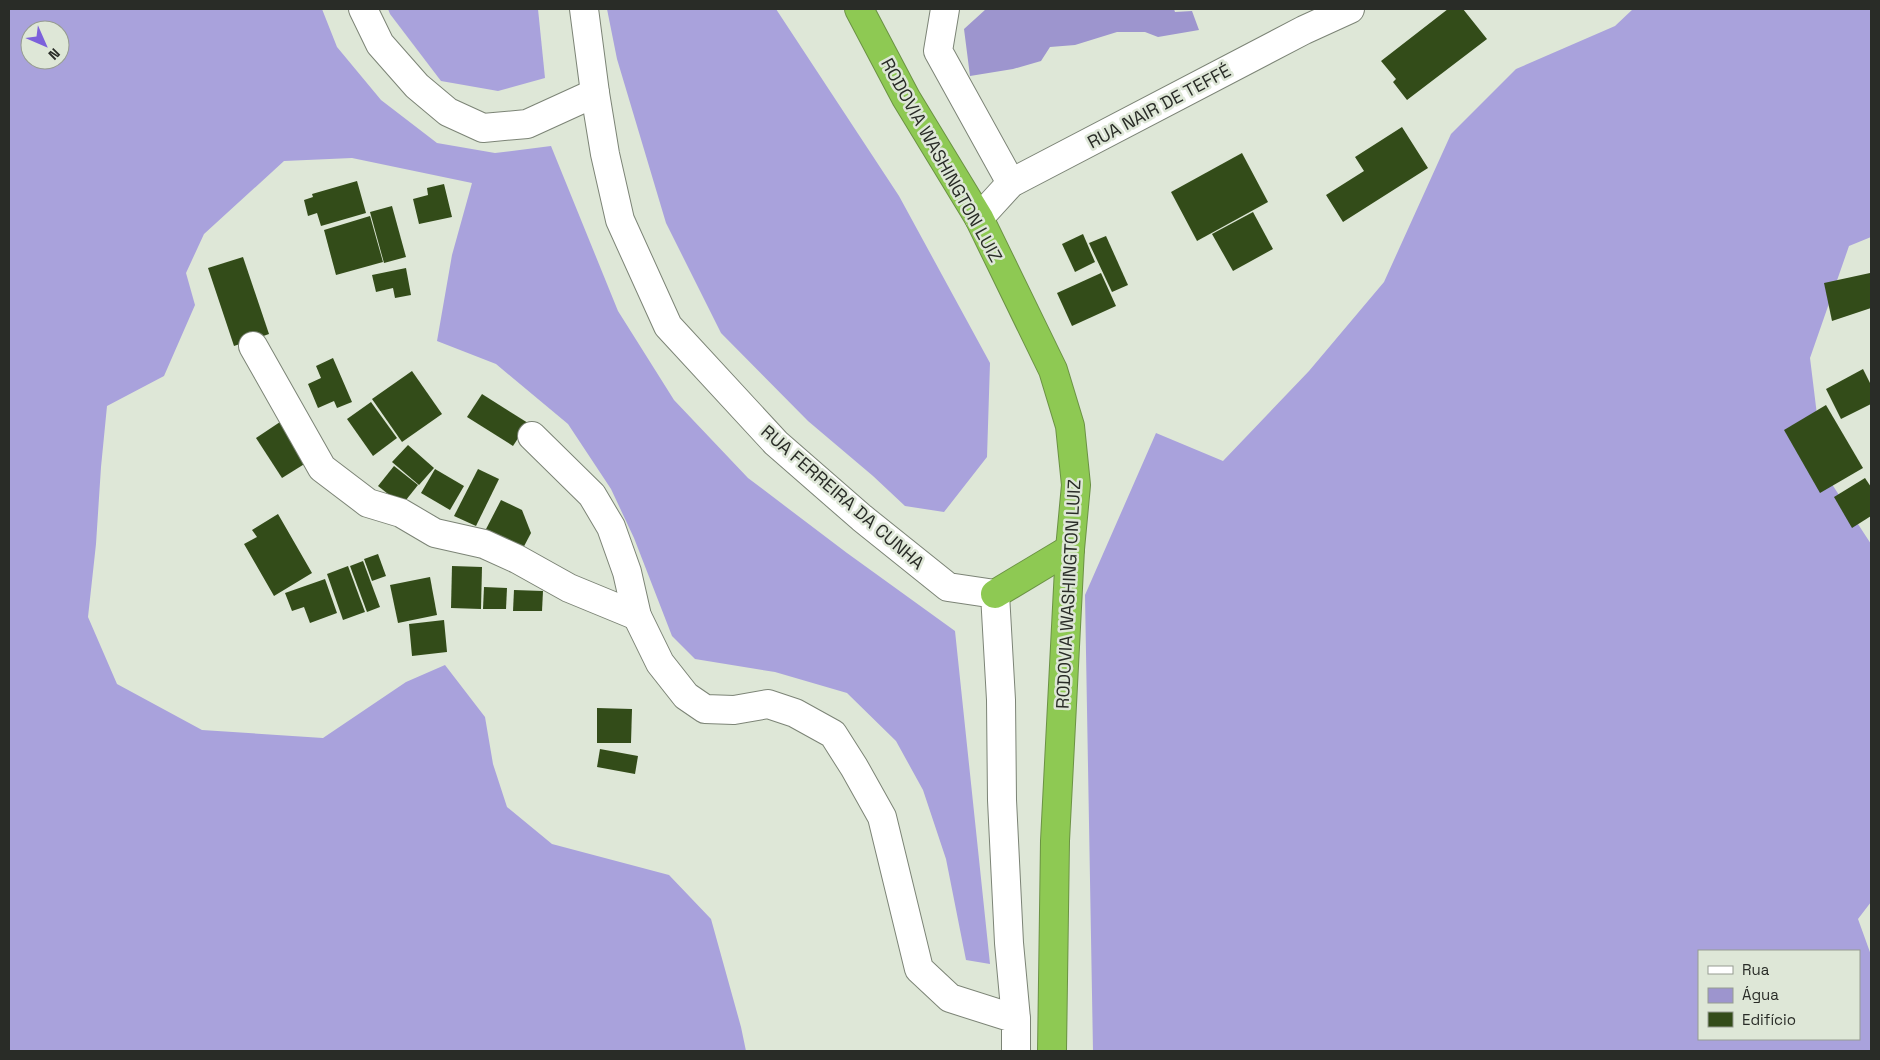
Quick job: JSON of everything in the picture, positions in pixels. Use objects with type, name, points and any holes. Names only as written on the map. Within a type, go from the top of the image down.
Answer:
[{"type":"highway","name":"RODOVIA WASHINGTON LUIZ","points":[[859,9],[906,98],[979,218],[1053,370],[1070,426],[1076,485],[1070,549],[1054,841],[1052,1051]]},
{"type":"highway","points":[[995,594],[1070,549]]},
{"type":"street","points":[[363,9],[380,44],[416,86],[448,112],[482,128],[526,124],[595,93]]},
{"type":"street","name":"RUA FERREIRA DA CUNHA","points":[[584,9],[605,154],[620,220],[668,326],[776,443],[862,518],[948,587],[995,594]]},
{"type":"street","points":[[945,9],[938,51],[1011,183]]},
{"type":"street","name":"RUA NAIR DE TEFFÉ","points":[[979,218],[1011,183],[1300,19],[1350,9]]},
{"type":"street","points":[[253,346],[322,468],[368,502],[400,513],[435,533],[484,544],[517,559],[569,588],[637,616]]},
{"type":"street","points":[[532,436],[569,470],[592,495],[611,527],[627,572],[637,616],[660,663],[686,696],[705,709],[734,710],[768,704],[795,713],[833,734],[882,817],[918,968],[950,998],[1016,1019]]},
{"type":"street","points":[[995,594],[1001,700],[1002,800],[1009,942],[1016,1019],[1016,1051]]},
{"type":"shaded area","points":[[9,9],[322,9],[337,47],[381,100],[437,143],[495,153],[551,146],[618,311],[674,400],[748,478],[955,631],[990,964],[966,960],[946,859],[923,790],[896,741],[847,693],[775,672],[695,659],[672,636],[634,538],[611,489],[568,424],[496,364],[437,341],[452,255],[472,183],[352,158],[284,161],[204,234],[186,273],[195,305],[164,376],[107,406],[88,617],[117,684],[202,730],[323,738],[406,682],[445,665],[485,717],[493,764],[507,807],[552,844],[669,875],[711,919],[746,1051],[9,1051]]},
{"type":"shaded area","points":[[388,9],[538,9],[545,78],[498,91],[441,81]]},
{"type":"shaded area","points":[[607,9],[776,9],[899,196],[990,363],[987,457],[944,512],[905,506],[808,421],[721,333],[666,223],[617,59]]},
{"type":"shaded area","points":[[1633,9],[1871,9],[1871,237],[1849,246],[1810,358],[1824,472],[1871,544],[1871,902],[1858,919],[1871,955],[1871,1051],[1093,1051],[1085,595],[1156,433],[1223,461],[1309,371],[1384,282],[1451,134],[1516,69],[1615,26]]},
{"type":"water","points":[[986,9],[1174,9],[1175,12],[1192,11],[1199,30],[1158,37],[1145,32],[1117,32],[1075,45],[1050,47],[1041,61],[1013,69],[970,76],[964,29]]},
{"type":"building","points":[[1448,9],[1463,9],[1487,39],[1407,100],[1393,82],[1396,79],[1381,61]]},
{"type":"building","points":[[1402,127],[1428,168],[1343,222],[1326,195],[1364,171],[1355,157]]},
{"type":"building","points":[[1242,153],[1268,202],[1197,241],[1171,192]]},
{"type":"building","points":[[357,181],[366,213],[321,226],[317,213],[308,216],[304,200],[313,197],[312,194]]},
{"type":"building","points":[[444,184],[452,217],[419,224],[413,199],[428,195],[427,188]]},
{"type":"building","points":[[392,206],[406,257],[384,263],[370,212]]},
{"type":"building","points":[[1253,212],[1273,249],[1233,271],[1212,234]]},
{"type":"building","points":[[370,216],[383,262],[336,275],[324,230]]},
{"type":"building","points":[[1083,234],[1095,262],[1075,272],[1062,244]]},
{"type":"building","points":[[1106,236],[1128,285],[1112,292],[1089,243]]},
{"type":"building","points":[[243,257],[269,334],[234,346],[208,268]]},
{"type":"building","points":[[406,268],[411,295],[395,298],[393,288],[376,292],[372,275]]},
{"type":"building","points":[[1101,273],[1116,306],[1072,326],[1057,293]]},
{"type":"building","points":[[1870,273],[1871,308],[1832,321],[1824,283]]},
{"type":"building","points":[[333,358],[352,402],[337,408],[334,401],[318,408],[308,384],[321,378],[316,366]]},
{"type":"building","points":[[1863,369],[1871,385],[1871,404],[1841,419],[1826,389]]},
{"type":"building","points":[[412,371],[442,414],[402,442],[372,399]]},
{"type":"building","points":[[482,394],[528,423],[513,446],[467,417]]},
{"type":"building","points":[[371,402],[397,438],[373,456],[347,419]]},
{"type":"building","points":[[1826,405],[1863,468],[1820,493],[1784,430]]},
{"type":"building","points":[[280,422],[306,463],[282,478],[256,438]]},
{"type":"building","points":[[408,445],[434,468],[419,485],[392,462]]},
{"type":"building","points":[[394,466],[418,485],[402,505],[378,486]]},
{"type":"building","points":[[435,469],[464,486],[450,510],[421,493]]},
{"type":"building","points":[[478,469],[499,479],[476,526],[454,516]]},
{"type":"building","points":[[1865,478],[1871,487],[1871,516],[1852,528],[1834,497]]},
{"type":"building","points":[[501,500],[522,510],[531,533],[521,552],[484,533]]},
{"type":"building","points":[[278,514],[312,573],[274,596],[244,544],[257,537],[252,530]]},
{"type":"building","points":[[378,554],[386,576],[372,581],[364,559]]},
{"type":"building","points":[[363,561],[380,607],[367,612],[350,566]]},
{"type":"building","points":[[348,566],[365,612],[343,620],[327,574]]},
{"type":"building","points":[[452,566],[482,567],[481,609],[451,608]]},
{"type":"building","points":[[430,577],[437,615],[398,623],[390,585]]},
{"type":"building","points":[[325,579],[337,613],[310,623],[304,607],[292,611],[285,593]]},
{"type":"building","points":[[484,587],[507,588],[506,609],[483,609]]},
{"type":"building","points":[[514,590],[543,591],[542,611],[513,611]]},
{"type":"building","points":[[444,620],[447,652],[412,656],[409,624]]},
{"type":"building","points":[[597,708],[632,709],[631,743],[597,743]]},
{"type":"building","points":[[600,749],[638,756],[635,774],[597,767]]}]
